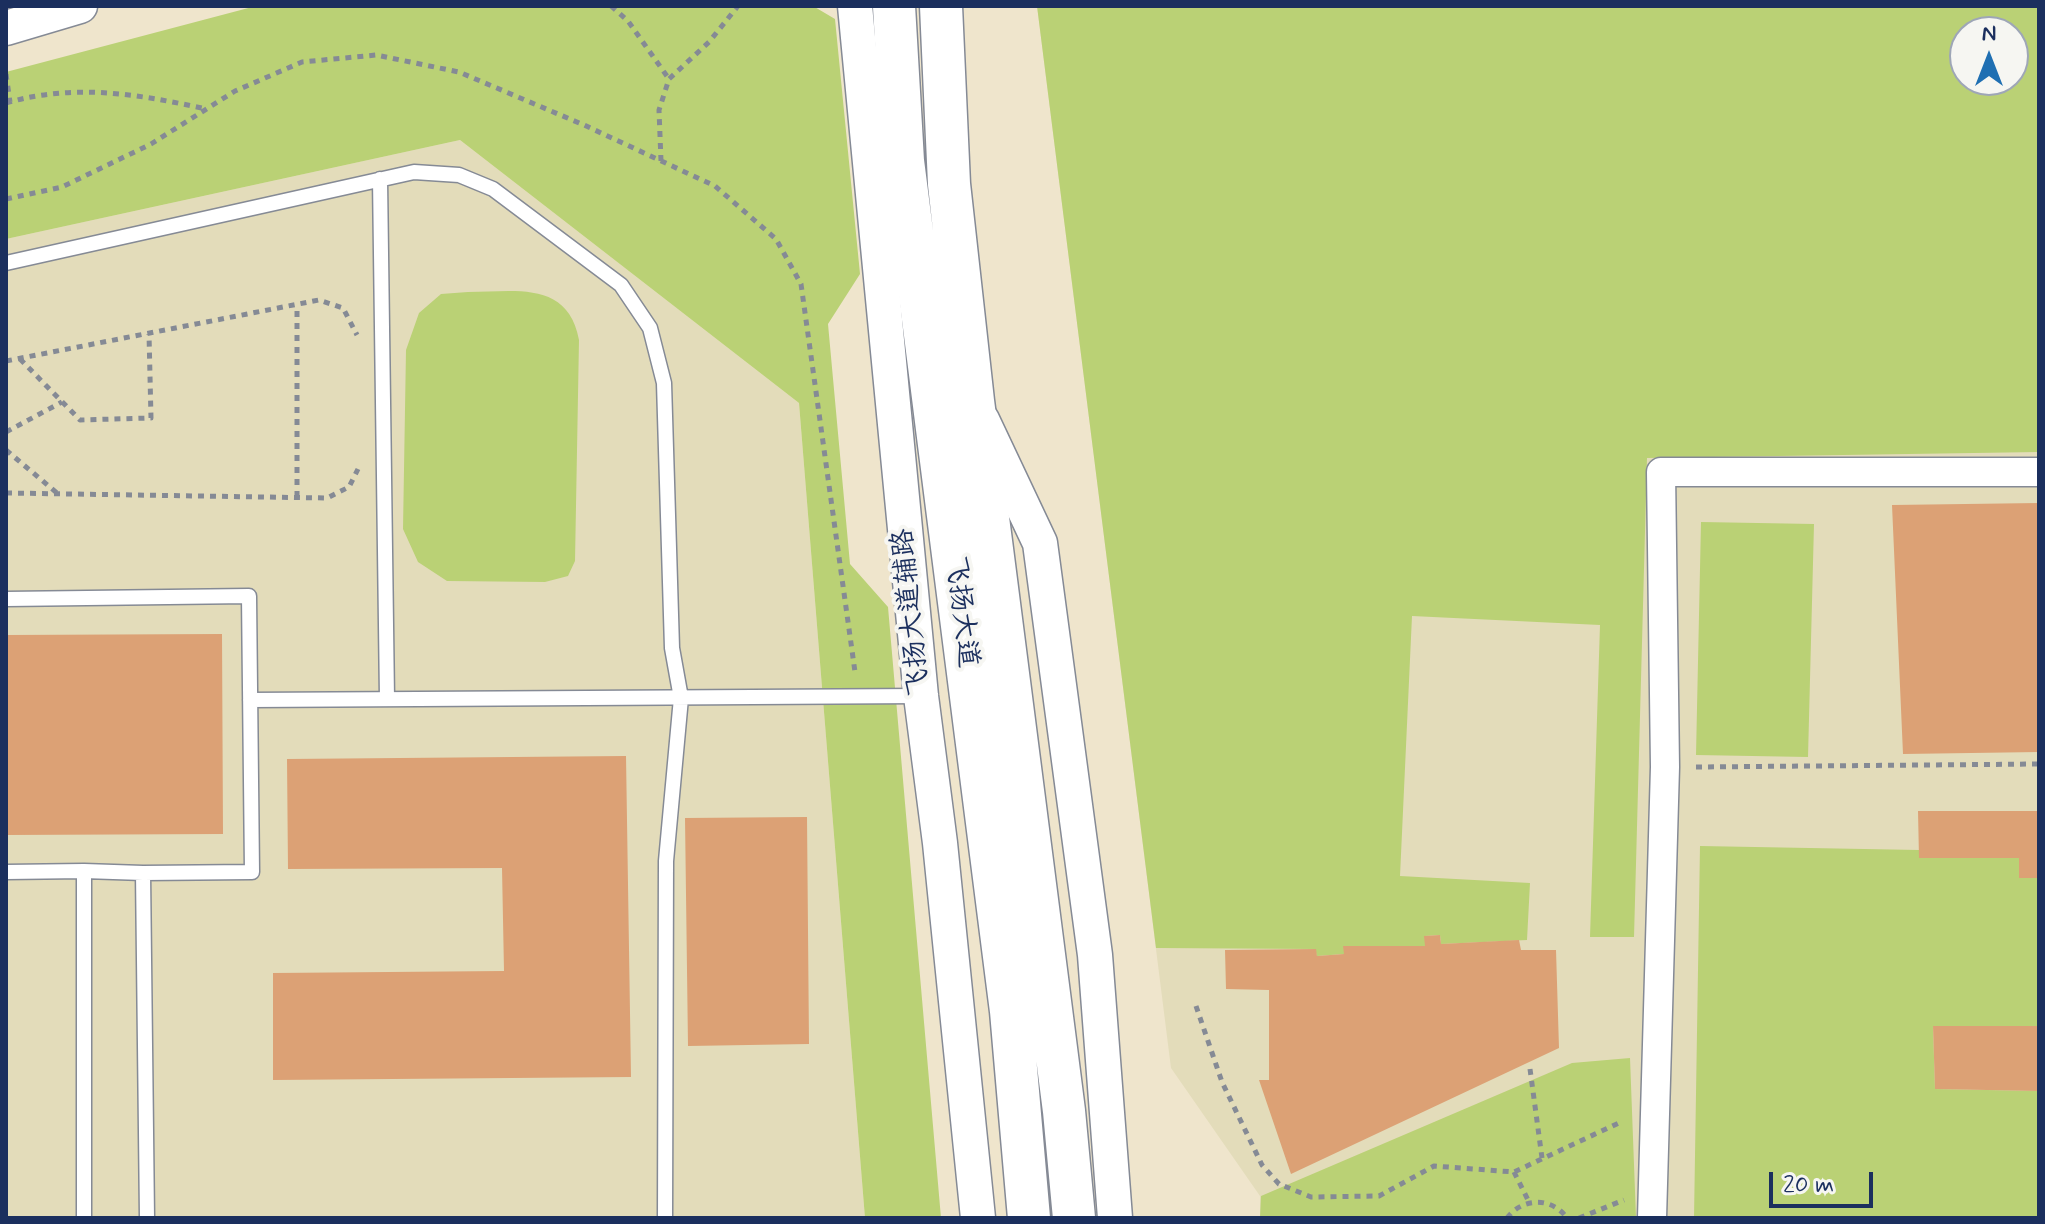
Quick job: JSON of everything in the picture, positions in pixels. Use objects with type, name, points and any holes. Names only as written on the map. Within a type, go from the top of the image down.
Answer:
[{"type":"main road","name":"飞扬大道","points":[[894,6],[903,161],[1011,1011],[1029,1218]]},
{"type":"main road","name":"飞扬大道","points":[[941,6],[949,184],[973,401],[1064,1111],[1074,1218]]},
{"type":"street","points":[[6,28],[80,6]]},
{"type":"street","name":"飞扬大道辅路","points":[[855,6],[921,696],[940,843],[978,1218]]},
{"type":"street","points":[[973,401],[1040,543],[1095,955],[1115,1218]]},
{"type":"street","points":[[1652,1218],[1665,767],[1661,472],[2039,472]]},
{"type":"street","points":[[1064,1111],[1095,955]]},
{"type":"lane","points":[[6,263],[414,172],[459,175],[493,189],[621,285],[650,328],[664,383],[672,648],[681,698],[666,861],[665,1218]]},
{"type":"lane","points":[[380,179],[387,699]]},
{"type":"lane","points":[[6,599],[249,596],[252,872],[6,872]]},
{"type":"lane","points":[[250,700],[921,696]]},
{"type":"lane","points":[[84,871],[84,1218]]},
{"type":"lane","points":[[143,873],[147,1218]]},
{"type":"path","points":[[611,6],[628,21],[669,79]]},
{"type":"path","points":[[661,161],[659,110],[669,79],[709,42],[738,6]]},
{"type":"path","points":[[6,74],[8,102],[67,90],[158,99],[206,109]]},
{"type":"path","points":[[6,361],[319,300],[343,308],[357,335],[357,350]]},
{"type":"path","points":[[297,305],[297,497]]},
{"type":"path","points":[[19,358],[80,420],[151,418],[149,334]]},
{"type":"path","points":[[6,432],[62,402]]},
{"type":"path","points":[[6,450],[58,494]]},
{"type":"path","points":[[6,493],[327,498],[349,487],[358,472],[358,456]]},
{"type":"path","points":[[1665,767],[2039,764]]},
{"type":"path","points":[[1196,1006],[1222,1082],[1262,1165],[1279,1184],[1311,1197],[1379,1196],[1434,1166],[1514,1172],[1654,1109]]},
{"type":"path","points":[[1530,1069],[1542,1158]]},
{"type":"path","points":[[1514,1172],[1529,1202]]},
{"type":"path","points":[[1579,1218],[1651,1190]]},
{"type":"path","points":[[1507,1218],[1529,1202],[1552,1205],[1567,1218]]},
{"type":"shaded area","points":[[1037,6],[2039,6],[2039,1218],[1260,1218],[1260,1196],[1171,1068]]},
{"type":"shaded area","points":[[460,140],[799,403],[865,1218],[6,1218],[6,239]]},
{"type":"green space","points":[[256,6],[813,6],[835,19],[860,274],[828,324],[850,564],[888,607],[941,1218],[865,1218],[799,403],[460,140],[6,239],[6,72]]},
{"type":"green space","points":[[1037,6],[2039,6],[2039,452],[1647,458],[1634,937],[1590,937],[1600,625],[1412,616],[1400,876],[1530,883],[1527,940],[1441,944],[1440,935],[1425,936],[1425,946],[1344,946],[1344,954],[1317,956],[1315,949],[1156,948]]},
{"type":"green space","points":[[521,291],[537,294],[551,298],[564,307],[573,321],[579,340],[575,561],[568,576],[545,582],[447,581],[418,562],[403,529],[406,350],[419,313],[441,294]]},
{"type":"green space","points":[[1701,522],[1814,524],[1808,757],[1696,755]]},
{"type":"green space","points":[[1700,846],[1919,850],[1920,858],[2019,858],[2019,878],[2039,878],[2039,1026],[1933,1026],[1935,1089],[2039,1091],[2039,1218],[1694,1218]]},
{"type":"green space","points":[[1630,1058],[1636,1218],[1260,1218],[1261,1196],[1572,1063]]},
{"type":"building","points":[[2039,503],[2039,752],[1903,754],[1892,505]]},
{"type":"building","points":[[222,634],[223,834],[6,835],[6,635]]},
{"type":"building","points":[[626,756],[631,1077],[273,1080],[273,973],[504,971],[502,868],[288,869],[287,759]]},
{"type":"building","points":[[1918,811],[2039,811],[2039,878],[2019,878],[2019,858],[1919,858]]},
{"type":"building","points":[[807,817],[809,1044],[688,1046],[685,818]]},
{"type":"building","points":[[1440,935],[1441,944],[1519,940],[1521,950],[1556,950],[1559,1048],[1291,1174],[1259,1080],[1269,1080],[1269,990],[1226,989],[1225,950],[1316,949],[1317,956],[1344,954],[1343,946],[1425,946],[1424,936]]},
{"type":"building","points":[[1933,1026],[2039,1026],[2039,1091],[1935,1089]]}]
